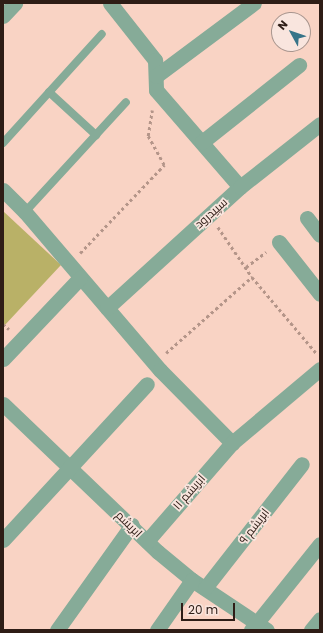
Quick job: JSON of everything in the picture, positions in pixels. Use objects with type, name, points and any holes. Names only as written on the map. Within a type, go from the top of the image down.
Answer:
[{"type":"street","points":[[3,16],[15,3]]},
{"type":"street","points":[[156,83],[254,3]]},
{"type":"street","points":[[114,4],[155,60],[156,83],[202,142],[240,186]]},
{"type":"street","points":[[202,142],[299,65]]},
{"type":"street","name":"سپیدرود","points":[[106,308],[240,186],[320,124]]},
{"type":"street","points":[[3,190],[25,212],[155,364],[232,443],[320,369]]},
{"type":"street","points":[[307,218],[320,235]]},
{"type":"street","points":[[278,242],[320,294]]},
{"type":"street","points":[[3,358],[80,278]]},
{"type":"street","points":[[3,540],[148,384]]},
{"type":"street","name":"ابریشم","points":[[3,404],[132,525],[147,541],[192,580],[258,627]]},
{"type":"street","name":"ابریشم ۱۱","points":[[147,541],[232,443]]},
{"type":"street","name":"ابریشم ۹","points":[[205,588],[302,464]]},
{"type":"street","points":[[57,630],[132,525]]},
{"type":"street","points":[[258,627],[320,544]]},
{"type":"street","points":[[157,630],[192,580]]},
{"type":"street","points":[[311,630],[320,619]]},
{"type":"lane","points":[[3,143],[102,34]]},
{"type":"lane","points":[[49,92],[96,135]]},
{"type":"lane","points":[[25,212],[126,102]]},
{"type":"path","points":[[69,264],[164,165],[148,136],[156,83]]},
{"type":"path","points":[[209,215],[252,277],[320,358]]},
{"type":"path","points":[[155,364],[252,277]]},
{"type":"shaded area","points":[[3,211],[61,265],[3,327]]}]
